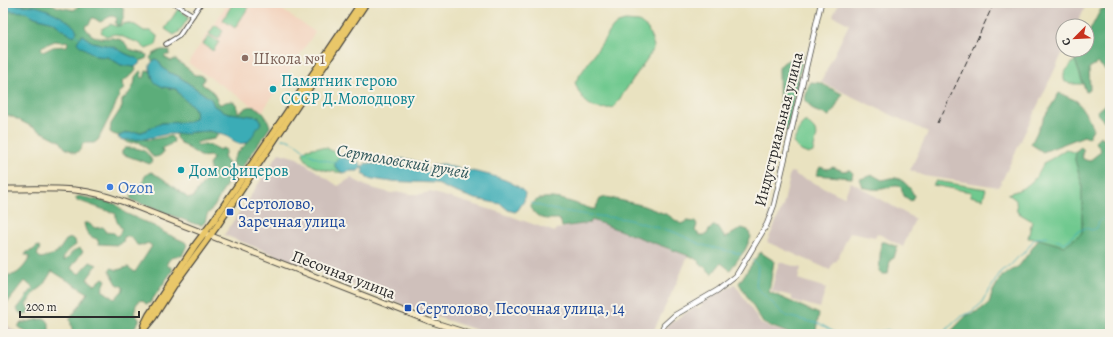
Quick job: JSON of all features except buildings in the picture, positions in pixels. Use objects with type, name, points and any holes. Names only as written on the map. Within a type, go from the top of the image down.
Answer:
[{"type":"main road","points":[[207,234],[212,223],[361,3]]},
{"type":"main road","points":[[141,332],[153,318],[207,234],[366,3]]},
{"type":"main road","name":"Песочная улица","points":[[3,189],[68,190],[93,193],[124,202],[429,321],[470,334]]},
{"type":"street","points":[[174,3],[193,15]]},
{"type":"street","points":[[166,44],[179,36],[201,3]]},
{"type":"street","name":"Индустриальная улица","points":[[660,334],[664,325],[675,315],[718,290],[736,276],[767,224],[776,198],[821,3]]},
{"type":"shaded area","name":"Школа №1","points":[[228,3],[272,3],[315,32],[262,112],[188,63]]},
{"type":"shaded area","points":[[839,3],[1087,3],[1080,18],[1055,18],[1055,58],[1060,58],[999,187],[924,176],[910,170],[928,132],[821,82],[849,24],[833,16]]},
{"type":"shaded area","points":[[279,153],[297,158],[338,186],[351,178],[368,187],[391,193],[401,192],[421,194],[430,192],[496,211],[555,232],[556,229],[590,223],[592,220],[688,256],[652,334],[489,334],[419,311],[224,235]]},
{"type":"shaded area","points":[[790,172],[844,197],[851,182],[915,219],[903,247],[877,233],[875,237],[850,232],[836,262],[834,261],[830,270],[767,242],[783,206]]},
{"type":"shaded area","points":[[779,262],[801,268],[798,279],[826,288],[820,308],[792,300],[792,296],[771,291]]},
{"type":"shaded area","points":[[735,284],[761,324],[789,334],[663,334],[667,325],[695,307],[699,308],[702,305],[701,303]]},
{"type":"shaded area","points":[[3,322],[19,334],[3,334]]},
{"type":"green space","points":[[8,3],[50,3],[58,7],[74,10],[78,7],[75,3],[119,3],[123,8],[124,13],[121,24],[117,26],[115,23],[117,19],[111,16],[100,22],[92,18],[89,24],[85,27],[93,36],[102,38],[116,38],[124,42],[132,50],[147,55],[146,59],[140,61],[114,47],[92,42],[82,35],[96,56],[108,57],[121,65],[135,67],[136,70],[122,82],[124,89],[119,93],[115,106],[98,140],[94,143],[83,143],[81,149],[76,153],[65,148],[60,141],[11,116],[3,114],[3,9],[13,12],[26,12],[35,17],[53,22],[66,32],[74,35],[77,31],[34,6]],"holes":[[[55,41],[67,41],[67,46],[53,47],[43,52],[41,48]]]},
{"type":"green space","points":[[233,3],[240,3],[248,8],[235,28],[223,20]]},
{"type":"green space","points":[[178,9],[189,17],[179,32],[174,35],[165,29]]},
{"type":"green space","points":[[1101,9],[1110,10],[1110,74],[1098,63],[1089,68],[1090,89],[1086,92],[1075,60],[1076,58],[1095,58],[1095,21]]},
{"type":"green space","points":[[625,21],[639,22],[648,29],[654,46],[651,53],[614,107],[594,107],[584,100],[577,89],[575,82],[613,27],[618,23]]},
{"type":"green space","points":[[126,23],[135,25],[144,31],[151,31],[158,37],[156,45],[146,49],[139,43],[115,34],[106,36],[101,32],[103,28],[111,24],[118,26]]},
{"type":"green space","points":[[215,25],[223,31],[218,39],[209,34]]},
{"type":"green space","points":[[209,36],[219,42],[213,51],[203,44]]},
{"type":"green space","points":[[161,50],[170,51],[169,55],[164,57],[171,61],[175,59],[194,75],[204,77],[202,84],[213,92],[219,104],[232,101],[236,104],[238,112],[247,108],[255,107],[266,117],[270,127],[241,169],[233,165],[232,162],[237,153],[249,141],[259,117],[229,113],[214,106],[211,99],[178,76],[168,72],[158,61],[154,60],[153,62],[150,58],[153,54]]},
{"type":"green space","points":[[800,52],[803,53],[802,62],[787,131],[780,128],[779,68]]},
{"type":"green space","points":[[1075,60],[1083,84],[1070,84],[1064,80],[1064,73]]},
{"type":"green space","points":[[149,70],[152,77],[163,87],[176,89],[194,108],[196,114],[195,118],[189,122],[162,123],[142,132],[126,133],[119,136],[113,134],[110,132],[111,124],[122,107],[122,100],[131,90],[135,77],[140,71],[142,72],[141,77],[144,78],[146,71]]},
{"type":"green space","points":[[811,82],[820,83],[842,94],[834,110],[829,116],[813,110],[805,99]]},
{"type":"green space","points":[[1059,93],[1077,101],[1088,117],[1093,129],[1088,138],[1084,136],[1043,152],[1031,144],[1045,116]]},
{"type":"green space","points":[[1110,100],[1110,127],[1098,115],[1097,111]]},
{"type":"green space","points":[[804,122],[807,122],[814,129],[817,135],[813,152],[808,154],[801,151],[793,143],[801,125]]},
{"type":"green space","points":[[204,131],[217,132],[217,136],[214,139],[196,143],[198,145],[209,145],[220,150],[222,148],[226,150],[224,157],[228,164],[229,180],[202,225],[195,224],[134,201],[130,198],[141,187],[145,176],[151,172],[162,178],[188,198],[192,198],[211,173],[209,165],[213,158],[210,156],[202,157],[182,144],[176,138],[176,134]]},
{"type":"green space","points":[[171,136],[174,140],[173,143],[161,149],[163,153],[156,157],[153,157],[139,142],[126,142],[126,139],[149,140]]},
{"type":"green space","points":[[1100,136],[1110,142],[1110,334],[948,334],[966,316],[980,310],[989,303],[993,291],[1001,277],[1019,266],[1039,239],[1064,246],[1082,233],[1082,184],[1075,160],[1076,151],[1081,147],[1084,150],[1082,152],[1083,159],[1089,161],[1101,150],[1095,141]]},
{"type":"green space","points":[[319,147],[327,148],[342,157],[337,159],[335,167],[343,173],[319,168],[309,163],[303,153],[307,149]]},
{"type":"green space","points":[[125,148],[134,148],[144,151],[152,161],[150,164],[122,154],[122,151]]},
{"type":"green space","points":[[1066,149],[1072,152],[1076,151],[1075,160],[1082,184],[1082,233],[1064,246],[1039,239],[1028,238],[1032,221],[1017,212],[1016,200],[1008,194],[1029,184],[1039,173],[1043,163]]},
{"type":"green space","points":[[820,167],[827,169],[833,167],[843,171],[850,170],[853,173],[852,178],[816,175]]},
{"type":"green space","points":[[873,175],[882,180],[896,178],[901,180],[907,185],[914,196],[911,201],[904,196],[901,187],[898,186],[885,189],[870,189],[863,187],[860,179]]},
{"type":"green space","points":[[936,181],[986,189],[983,199],[970,196],[971,192],[933,185]]},
{"type":"green space","points":[[79,196],[116,204],[125,213],[156,227],[185,242],[187,245],[182,256],[173,257],[167,263],[168,266],[172,268],[172,271],[150,303],[146,304],[142,300],[136,305],[134,313],[139,321],[130,334],[73,334],[70,319],[88,293],[52,271],[42,287],[35,292],[26,305],[29,310],[28,314],[23,315],[17,309],[33,288],[25,281],[8,302],[3,301],[3,278],[7,275],[18,273],[30,258],[29,255],[25,255],[27,252],[33,250],[37,246],[40,248],[37,255],[41,258],[53,255],[57,253],[66,240],[71,238],[75,240],[76,245],[67,253],[63,259],[64,261],[77,249],[80,248],[83,251],[71,268],[79,274],[90,262],[97,265],[87,279],[95,285],[103,278],[106,280],[102,290],[115,299],[123,290],[123,287],[117,284],[109,270],[112,268],[117,270],[128,267],[135,272],[152,246],[148,243],[137,245],[130,237],[124,237],[123,242],[119,245],[99,244],[97,239],[91,236],[85,229],[84,223],[88,223],[95,228],[103,227],[105,232],[114,233],[117,236],[122,229],[117,222],[116,214],[75,198]]},
{"type":"green space","points":[[606,197],[641,205],[668,215],[681,224],[687,221],[696,222],[697,225],[695,231],[700,235],[706,235],[713,226],[717,226],[725,238],[742,228],[748,230],[751,237],[745,250],[730,270],[721,263],[712,274],[692,257],[592,220],[590,223],[562,227],[561,222],[558,219],[539,217],[530,208],[534,202],[549,198],[567,201],[595,209],[600,199]]},
{"type":"green space","points":[[881,242],[897,247],[894,258],[890,260],[888,274],[882,274],[879,272]]},
{"type":"green space","points":[[760,252],[774,261],[769,292],[819,314],[816,330],[824,334],[791,334],[763,323],[739,283]]},
{"type":"green space","points":[[46,319],[49,323],[49,334],[28,334],[18,326],[21,323]]},
{"type":"water","points":[[8,3],[45,9],[65,19],[77,31],[74,36],[53,22],[35,17],[26,12],[8,11],[3,8],[3,5]]},
{"type":"water","points":[[82,35],[92,42],[114,47],[138,59],[140,61],[139,64],[135,67],[121,65],[108,57],[96,56],[78,44],[77,42]]},
{"type":"water","points":[[156,59],[168,72],[178,76],[211,99],[214,106],[229,113],[259,117],[261,123],[249,141],[239,144],[223,134],[209,131],[168,134],[144,139],[123,140],[118,138],[126,133],[142,132],[162,123],[189,122],[195,118],[196,114],[194,108],[176,89],[163,87],[154,82],[150,66]]},
{"type":"water","points":[[342,157],[359,162],[361,166],[366,163],[375,164],[395,159],[409,159],[424,165],[423,170],[425,172],[428,171],[431,166],[445,164],[451,167],[511,182],[525,193],[524,201],[515,212],[508,210],[501,204],[475,199],[435,183],[385,181],[367,178],[363,173],[363,169],[361,168],[358,171],[343,173],[335,167],[337,159]]},
{"type":"waterway","name":"Сертоловский ручей","points":[[75,33],[79,38]]},
{"type":"waterway","name":"Сертоловский ручей","points":[[282,139],[291,141],[309,154],[316,157],[336,162]]},
{"type":"waterway","name":"Сертоловский ручей","points":[[531,203],[550,209],[626,219],[674,232],[702,245],[741,254]]},
{"type":"waterway","name":"Сертоловский ручей","points":[[942,334],[959,318],[971,312],[981,304],[1001,271],[1011,265],[1025,252],[1035,238],[1048,237],[1064,243],[1075,233],[1085,228],[1092,230],[1097,228],[1099,222],[1110,213]]},
{"type":"waterway","name":"Сертоловский ручей","points":[[752,260],[758,266],[756,287],[786,316],[820,324],[838,334]]},
{"type":"waterway","name":"Сертоловский ручей","points":[[862,334],[888,330],[898,334]]},
{"type":"railway","points":[[938,123],[994,3]]},
{"type":"place","name":"Школа №1","points":[[245,58]]},
{"type":"place","name":"Памятник герою СССР Д.Молодцову","points":[[273,89]]},
{"type":"place","name":"Дом офицеров","points":[[181,170]]},
{"type":"place","name":"Ozon","points":[[110,187]]},
{"type":"place","name":"Сертолово, Заречная улица","points":[[230,212]]},
{"type":"place","name":"Сертолово, Песочная улица, 14","points":[[408,308]]}]
